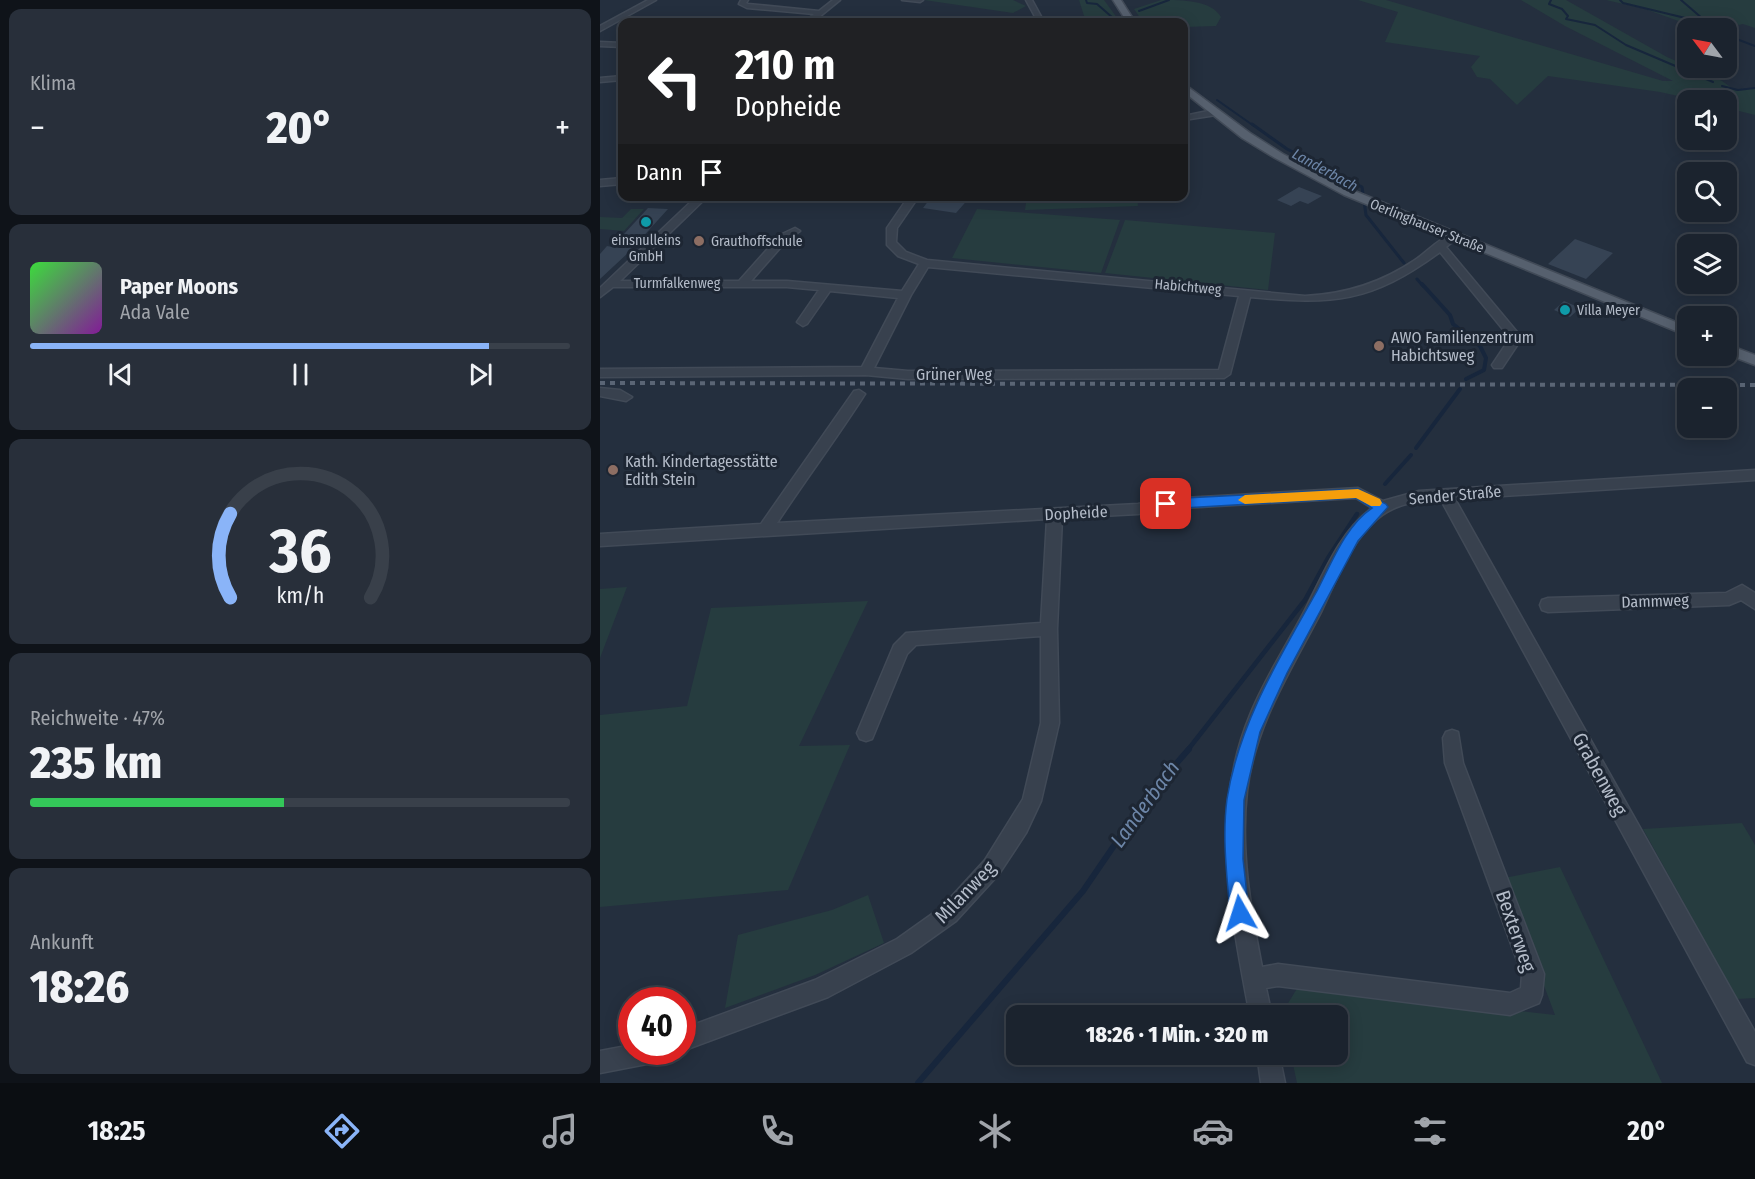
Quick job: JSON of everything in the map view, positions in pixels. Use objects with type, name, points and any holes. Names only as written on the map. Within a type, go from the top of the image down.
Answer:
[{"type":"main road","points":[[1117,0],[1128,18]]},
{"type":"main road","name":"Oerlinghauser Straße","points":[[1188,91],[1213,113],[1265,149],[1353,196],[1677,328]]},
{"type":"main road","points":[[1737,353],[1755,360]]},
{"type":"street","points":[[620,18],[653,0]]},
{"type":"street","points":[[745,0],[742,4],[747,6],[822,13]]},
{"type":"street","points":[[815,18],[837,0]]},
{"type":"street","points":[[905,0],[921,1]]},
{"type":"street","points":[[1029,0],[1039,18]]},
{"type":"street","points":[[600,29],[618,19]]},
{"type":"street","points":[[600,44],[618,45]]},
{"type":"street","points":[[600,80],[618,78]]},
{"type":"street","points":[[1188,117],[1213,113]]},
{"type":"street","points":[[600,183],[618,181]]},
{"type":"street","points":[[600,294],[698,201]]},
{"type":"street","name":"Habichtweg","points":[[911,201],[892,228],[891,243],[902,254],[925,263],[1305,299],[1358,293],[1383,285],[1453,237]]},
{"type":"street","name":"Turmfalkenweg","points":[[743,283],[784,237],[795,231]]},
{"type":"street","points":[[1439,247],[1446,252],[1516,338],[1498,365]]},
{"type":"street","points":[[866,371],[905,295],[925,263]]},
{"type":"street","name":"Turmfalkenweg","points":[[611,284],[743,283],[905,295]]},
{"type":"street","points":[[803,322],[827,288]]},
{"type":"street","name":"Grüner Weg","points":[[600,373],[866,371],[908,375],[1224,374],[1246,292]]},
{"type":"street","points":[[600,392],[615,393],[626,397]]},
{"type":"street","points":[[765,530],[807,466],[830,439],[859,394]]},
{"type":"street","name":"Sender Straße","points":[[1259,1005],[1240,913],[1234,859],[1236,800],[1246,752],[1259,714],[1272,687],[1353,537],[1373,514],[1382,507],[1419,496],[1755,475]]},
{"type":"street","name":"Dopheide","points":[[600,540],[1138,509],[1166,504],[1346,494],[1358,494],[1382,507]]},
{"type":"street","name":"Grabenweg","points":[[1445,494],[1755,1054]]},
{"type":"street","name":"Milanweg","points":[[696,1035],[820,989],[904,946],[949,914],[993,867],[1032,801],[1050,723],[1049,629],[1055,514]]},
{"type":"street","name":"Dammweg","points":[[1548,605],[1729,599],[1742,591],[1755,603]]},
{"type":"street","points":[[866,733],[900,650],[912,638],[1049,629]]},
{"type":"street","name":"Bexterweg","points":[[1254,980],[1278,975],[1510,1004],[1531,995],[1533,974],[1454,763],[1452,738]]},
{"type":"street","points":[[600,1062],[618,1059]]},
{"type":"street","points":[[1269,1065],[1271,1082]]},
{"type":"green space","points":[[924,0],[1013,0],[1026,6],[1013,13]]},
{"type":"green space","points":[[1079,0],[1104,0],[1117,18],[1085,18]]},
{"type":"green space","points":[[1161,0],[1187,1],[1210,7],[1221,17],[1216,26],[1188,27],[1188,18],[1140,18],[1134,9]]},
{"type":"green space","points":[[1358,0],[1386,0],[1663,81],[1673,81],[1565,26],[1521,0],[1566,0],[1677,61],[1677,78],[1715,78],[1735,90],[1677,90],[1677,96],[1548,76],[1517,105],[1490,79],[1477,77],[1471,67],[1480,56],[1385,42],[1398,12]]},
{"type":"green space","points":[[1606,0],[1755,0],[1755,28],[1743,24],[1737,25],[1737,18],[1677,18],[1677,20],[1645,9]]},
{"type":"green space","points":[[1755,88],[1755,115],[1737,110],[1737,91]]},
{"type":"green space","points":[[1026,201],[1137,201],[1138,206],[1025,210]]},
{"type":"green space","points":[[631,209],[644,209],[624,231],[600,229],[600,217],[622,218]]},
{"type":"green space","points":[[977,209],[1120,220],[1101,273],[952,258]]},
{"type":"green space","points":[[1125,220],[1275,233],[1268,290],[1105,273]]},
{"type":"green space","points":[[627,587],[600,658],[600,589]]},
{"type":"green space","points":[[868,601],[799,746],[850,745],[788,890],[600,907],[600,715],[687,706],[711,608]]},
{"type":"green space","points":[[1742,823],[1755,845],[1755,998],[1737,999],[1643,829]]},
{"type":"green space","points":[[1560,867],[1662,1083],[1297,1083],[1293,1065],[1348,1065],[1348,1005],[1287,1005],[1298,987],[1555,1015],[1504,878]]},
{"type":"green space","points":[[868,895],[884,943],[815,975],[725,1008],[738,935],[832,910]]},
{"type":"building","points":[[1299,187],[1322,196],[1308,204],[1300,201],[1291,206],[1277,200]]},
{"type":"building","points":[[928,201],[967,201],[956,213],[923,208]]},
{"type":"building","points":[[648,208],[668,209],[629,252],[600,279],[600,254],[607,246],[612,247]]},
{"type":"building","points":[[1575,239],[1613,253],[1586,279],[1548,264]]},
{"type":"building","name":"Villa Meyer","points":[[1564,301],[1580,308],[1570,317],[1554,310]]},
{"type":"waterway","name":"Landerbach","points":[[1086,0],[1087,3],[1097,4],[1113,18]]},
{"type":"waterway","points":[[1139,11],[1169,0]]},
{"type":"waterway","points":[[1551,0],[1549,4],[1562,9],[1568,16],[1566,19],[1595,25],[1626,45],[1713,82]]},
{"type":"waterway","points":[[1620,0],[1623,3],[1685,18]]},
{"type":"waterway","points":[[1681,0],[1702,18]]},
{"type":"waterway","points":[[1737,39],[1755,46]]},
{"type":"waterway","points":[[1722,86],[1738,90],[1755,88]]},
{"type":"waterway","name":"Landerbach","points":[[1217,100],[1254,126]]},
{"type":"waterway","name":"Landerbach","points":[[1252,124],[1287,149],[1362,187],[1366,215],[1404,263]]},
{"type":"waterway","name":"Landerbach","points":[[1417,279],[1423,286]]},
{"type":"waterway","name":"Landerbach","points":[[1422,284],[1450,315],[1453,324],[1480,346],[1486,358],[1484,370],[1466,379]]},
{"type":"waterway","name":"Landerbach","points":[[1416,448],[1460,389]]},
{"type":"waterway","name":"Landerbach","points":[[1385,484],[1411,455]]},
{"type":"waterway","name":"Landerbach","points":[[1187,751],[1305,600],[1328,558],[1357,514]]},
{"type":"waterway","name":"Landerbach","points":[[918,1083],[1083,891],[1148,796],[1189,749]]},
{"type":"railway","points":[[600,383],[1755,385]]},
{"type":"slow traffic","points":[[1245,500],[1358,494],[1375,503]]},
{"type":"place","name":"einsnulleins GmbH","points":[[646,222]]},
{"type":"place","name":"Grauthoffschule","points":[[699,241]]},
{"type":"place","name":"Villa Meyer","points":[[1565,310]]},
{"type":"place","name":"AWO Familienzentrum Habichtsweg","points":[[1379,346]]},
{"type":"place","name":"Kath. Kindertagesstätte Edith Stein","points":[[613,470]]},
{"type":"route","points":[[1166,504],[1358,494],[1382,507],[1361,526],[1353,537],[1281,670],[1252,732],[1236,800],[1234,859],[1240,913]]}]
